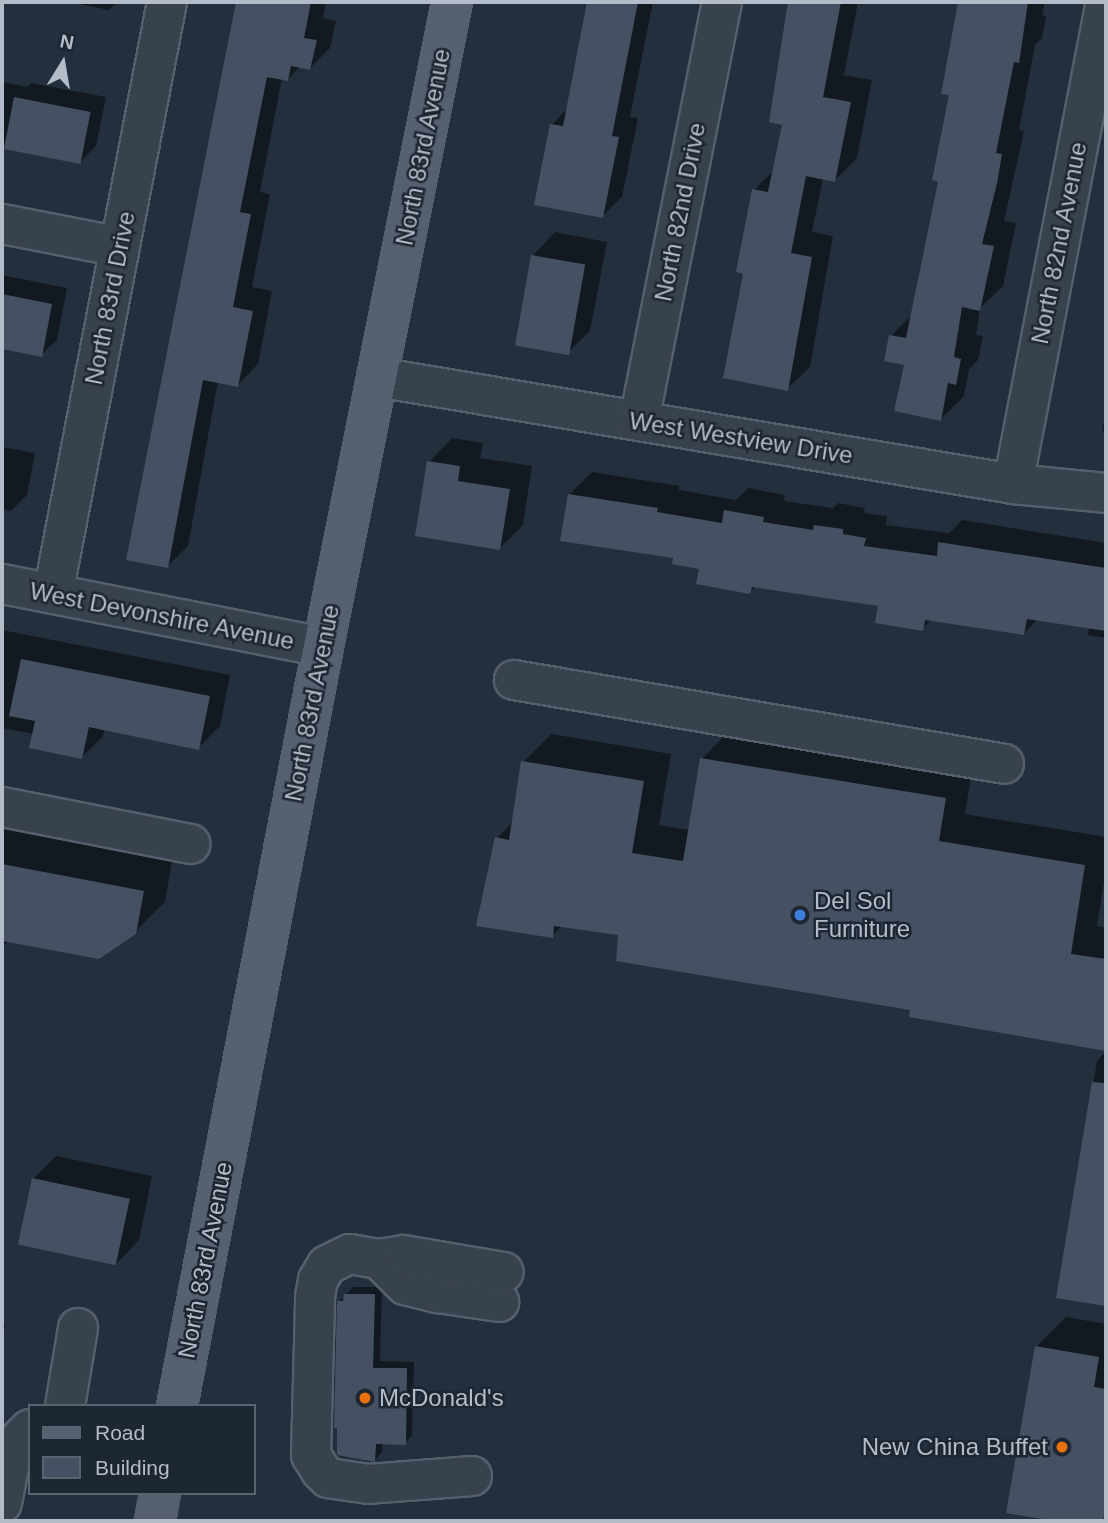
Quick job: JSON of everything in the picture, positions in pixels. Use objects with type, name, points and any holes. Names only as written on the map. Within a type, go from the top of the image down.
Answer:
[{"type":"main road","name":"North 83rd Avenue","points":[[177,1404],[323,647],[452,2]]},
{"type":"main road","points":[[155,1521],[160,1495]]},
{"type":"street","name":"North 83rd Drive","points":[[53,594],[167,2]]},
{"type":"street","name":"North 82nd Drive","points":[[639,421],[722,2]]},
{"type":"street","name":"North 82nd Avenue","points":[[1013,484],[1106,2]]},
{"type":"street","points":[[2,223],[120,247]]},
{"type":"street","name":"West Westview Drive","points":[[377,377],[1013,484],[1106,493]]},
{"type":"street","name":"West Devonshire Avenue","points":[[2,584],[323,647]]},
{"type":"street","points":[[514,680],[1004,764]]},
{"type":"street","points":[[2,807],[190,844]]},
{"type":"street","points":[[472,1476],[369,1485],[328,1478],[311,1455],[315,1297],[318,1280],[327,1265],[350,1254],[379,1259],[403,1255],[501,1287]]},
{"type":"street","points":[[65,1404],[78,1328]]},
{"type":"street","points":[[2,1503],[13,1446],[28,1431]]},
{"type":"building","points":[[236,2],[311,2],[304,38],[317,40],[310,70],[291,66],[288,81],[267,77],[240,212],[251,214],[233,307],[253,311],[238,387],[203,380],[168,568],[126,560]]},
{"type":"building","points":[[587,2],[638,2],[612,136],[619,137],[603,218],[534,205],[550,124],[563,126]]},
{"type":"building","points":[[788,2],[841,2],[823,97],[851,102],[835,182],[806,176],[791,253],[812,257],[788,391],[723,378],[743,274],[736,272],[752,189],[768,192],[782,125],[769,122]]},
{"type":"building","points":[[958,2],[1028,2],[1019,63],[1014,62],[996,153],[1002,154],[997,183],[982,244],[994,246],[980,311],[962,307],[954,357],[961,359],[956,385],[948,383],[941,421],[894,411],[904,365],[884,361],[889,335],[906,338],[938,182],[932,180],[949,95],[941,94]]},
{"type":"building","points":[[14,97],[91,112],[80,164],[4,149]]},
{"type":"building","points":[[531,255],[585,265],[569,355],[515,346]]},
{"type":"building","points":[[2,294],[52,304],[42,357],[2,349]]},
{"type":"building","points":[[427,461],[460,466],[458,481],[510,489],[500,550],[415,536]]},
{"type":"building","points":[[568,494],[658,508],[657,512],[722,523],[724,510],[764,517],[763,522],[813,530],[814,525],[843,529],[843,534],[866,538],[864,546],[937,556],[938,542],[1106,568],[1106,631],[1027,619],[1024,635],[925,620],[923,631],[875,623],[878,606],[752,587],[750,594],[696,584],[699,569],[672,564],[673,558],[560,541]]},
{"type":"building","points":[[21,659],[210,696],[199,750],[89,727],[82,759],[29,748],[35,721],[9,716]]},
{"type":"building","points":[[700,758],[946,798],[939,841],[1085,865],[1071,954],[1106,959],[1106,1051],[909,1017],[910,1010],[616,961],[618,935],[554,926],[553,938],[476,926],[495,837],[509,840],[521,761],[644,781],[632,853],[683,861]]},
{"type":"building","points":[[2,864],[144,891],[136,934],[99,959],[2,941]]},
{"type":"building","points":[[1092,1082],[1106,1083],[1106,1306],[1056,1298]]},
{"type":"building","points":[[32,1178],[130,1199],[116,1265],[18,1245]]},
{"type":"building","name":"McDonald's","points":[[344,1294],[375,1294],[373,1368],[407,1368],[406,1445],[376,1444],[375,1462],[337,1455],[337,1429],[334,1428],[337,1301],[343,1301]]},
{"type":"building","name":"New China Buffet","points":[[1035,1346],[1099,1357],[1094,1387],[1106,1389],[1106,1504],[1103,1521],[1055,1521],[1006,1513]]},
{"type":"place","name":"Del Sol Furniture","points":[[800,915]]},
{"type":"place","name":"McDonald's","points":[[365,1398]]},
{"type":"place","name":"New China Buffet","points":[[1062,1447]]}]
